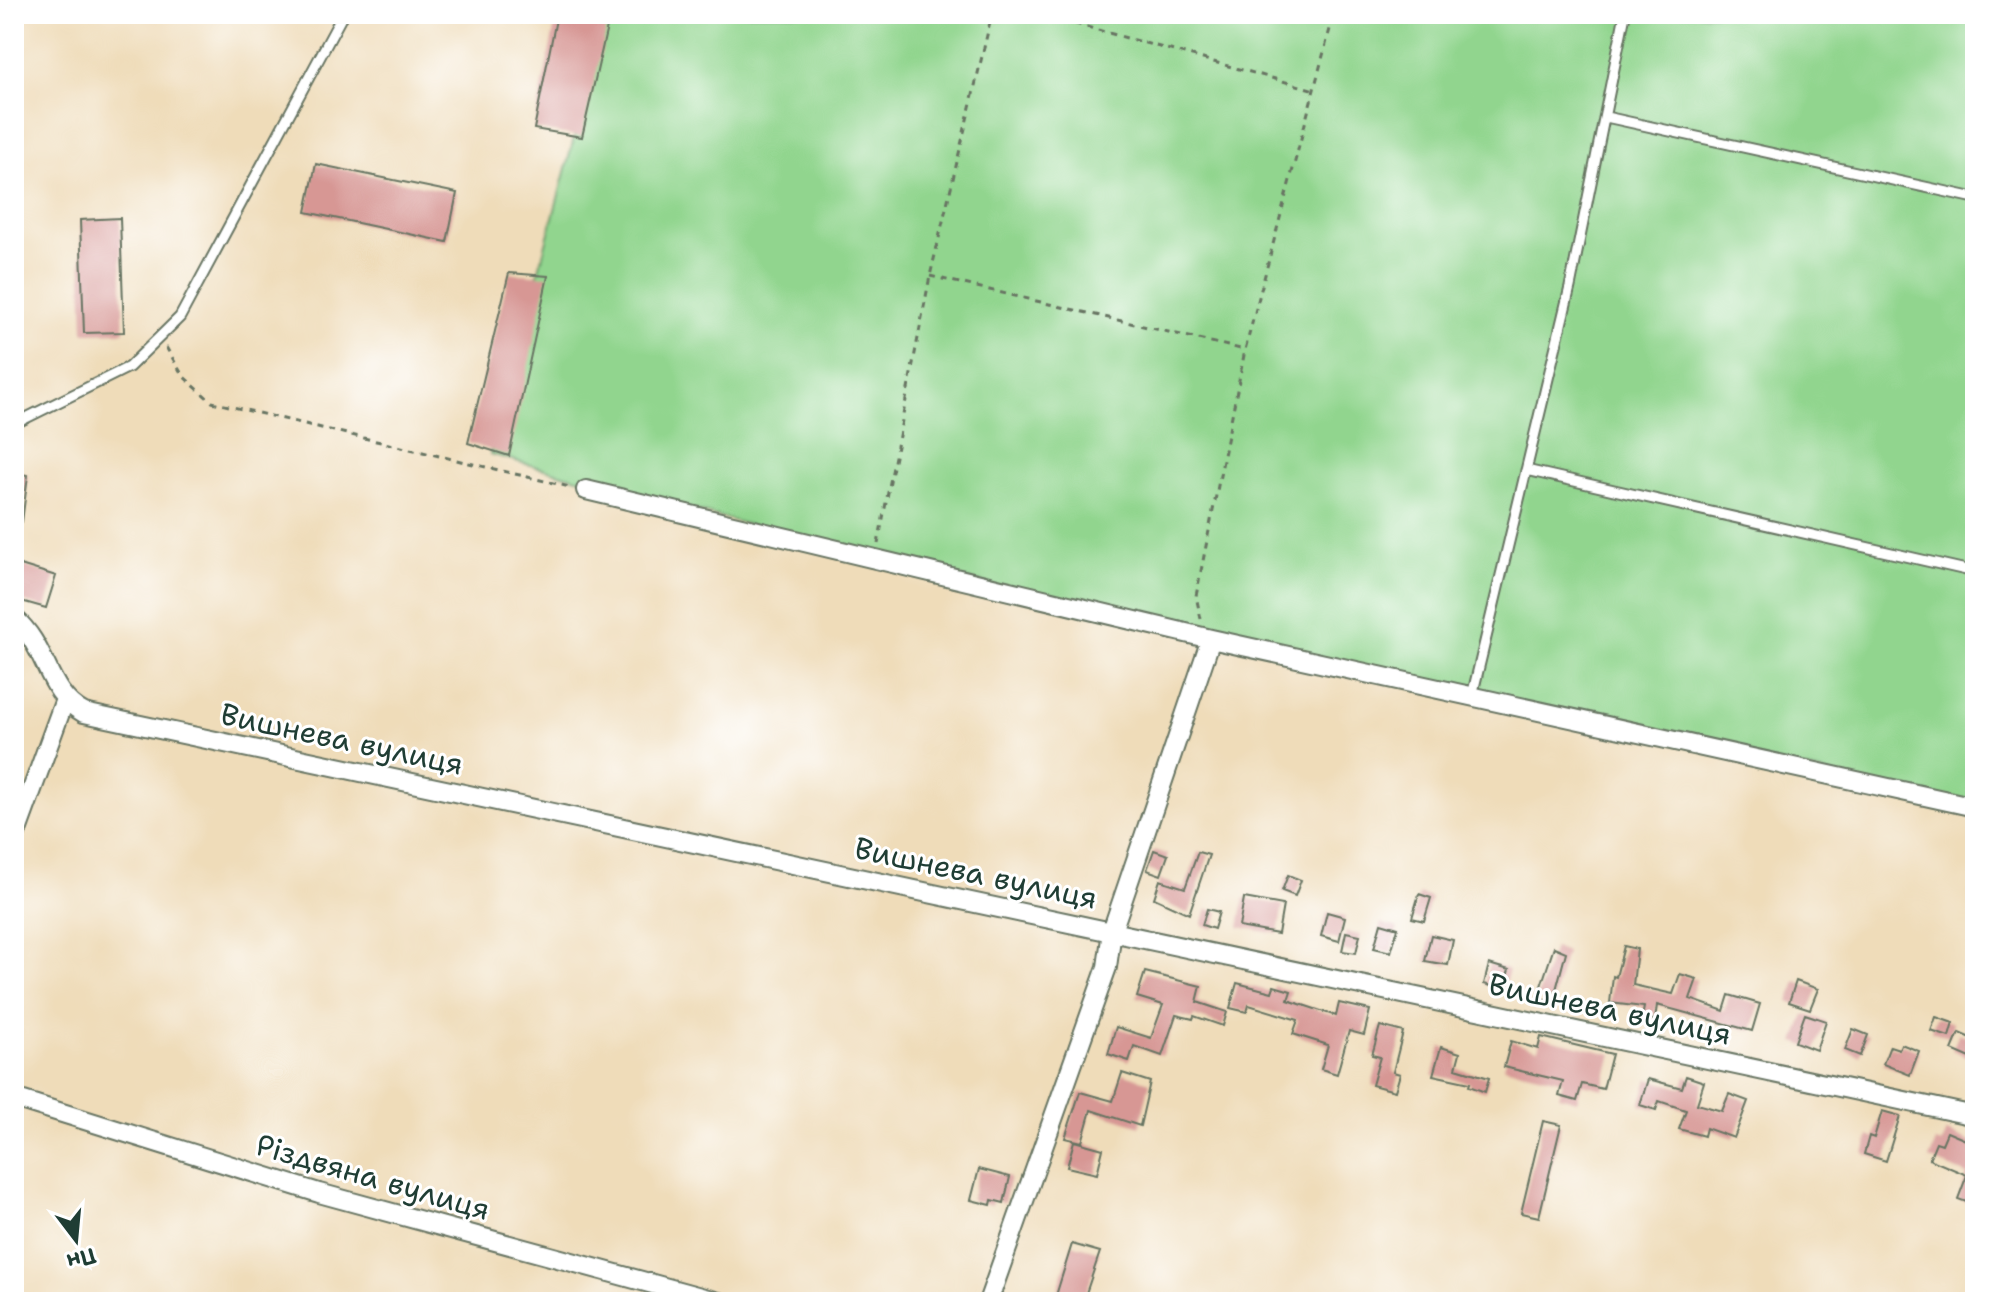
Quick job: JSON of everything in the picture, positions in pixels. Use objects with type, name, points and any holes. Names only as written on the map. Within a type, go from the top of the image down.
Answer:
[{"type":"street","points":[[586,490],[1211,639],[1975,807]]},
{"type":"street","points":[[14,618],[38,646],[64,702],[14,839]]},
{"type":"street","points":[[988,1302],[1107,967],[1112,931],[1211,639]]},
{"type":"street","name":"Вишнева вулиця","points":[[64,702],[84,713],[1975,1116]]},
{"type":"street","name":"Різдвяна вулиця","points":[[14,1098],[319,1193],[719,1302]]},
{"type":"lane","points":[[14,424],[129,367],[180,317],[343,14]]},
{"type":"lane","points":[[1472,696],[1606,117],[1625,14]]},
{"type":"lane","points":[[1606,117],[1975,198]]},
{"type":"lane","points":[[1526,470],[1975,572]]},
{"type":"path","points":[[886,562],[876,541],[930,276],[992,14]]},
{"type":"path","points":[[1040,14],[1315,90]]},
{"type":"path","points":[[1211,639],[1204,632],[1196,596],[1245,350],[1334,14]]},
{"type":"path","points":[[930,276],[1245,350]]},
{"type":"path","points":[[160,336],[183,376],[212,402],[586,490]]},
{"type":"green space","points":[[607,14],[1975,14],[1975,807],[863,556],[490,454]]},
{"type":"building","points":[[557,14],[610,14],[582,137],[534,129]]},
{"type":"building","points":[[316,164],[457,193],[447,242],[306,212]]},
{"type":"building","points":[[120,218],[124,332],[84,333],[80,220]]},
{"type":"building","points":[[509,273],[548,276],[509,456],[468,443]]},
{"type":"building","points":[[14,473],[28,475],[22,522],[14,521]]},
{"type":"building","points":[[14,563],[56,576],[46,608],[14,599]]},
{"type":"building","points":[[1154,850],[1168,855],[1161,875],[1147,870]]},
{"type":"building","points":[[1198,852],[1209,855],[1189,914],[1154,898],[1160,880],[1185,888]]},
{"type":"building","points":[[1288,875],[1301,880],[1295,896],[1282,891]]},
{"type":"building","points":[[1419,894],[1431,898],[1424,921],[1412,918]]},
{"type":"building","points":[[1244,898],[1283,905],[1278,934],[1239,927]]},
{"type":"building","points":[[1207,909],[1219,912],[1214,929],[1202,925]]},
{"type":"building","points":[[1327,912],[1345,917],[1339,941],[1321,936]]},
{"type":"building","points":[[1381,923],[1398,928],[1391,952],[1374,948]]},
{"type":"building","points":[[1346,932],[1360,935],[1356,953],[1342,951]]},
{"type":"building","points":[[1431,935],[1453,940],[1448,965],[1425,961]]},
{"type":"building","points":[[1624,946],[1637,949],[1633,985],[1673,994],[1680,974],[1697,979],[1690,999],[1724,1011],[1729,995],[1760,1004],[1752,1031],[1657,1005],[1655,1020],[1642,1018],[1644,1007],[1610,1003],[1613,976],[1616,977]]},
{"type":"building","points":[[1554,947],[1566,952],[1553,1001],[1537,998]]},
{"type":"building","points":[[1489,964],[1509,970],[1503,989],[1484,984]]},
{"type":"building","points":[[1145,972],[1201,986],[1197,1002],[1227,1012],[1223,1026],[1194,1016],[1193,1019],[1176,1015],[1162,1056],[1134,1046],[1129,1061],[1108,1054],[1116,1027],[1151,1038],[1163,1005],[1137,997]]},
{"type":"building","points":[[1796,981],[1818,989],[1810,1009],[1789,1002]]},
{"type":"building","points":[[1237,983],[1272,992],[1274,986],[1291,991],[1288,1000],[1336,1016],[1339,1003],[1370,1010],[1364,1035],[1349,1031],[1337,1074],[1321,1069],[1328,1045],[1293,1034],[1298,1020],[1249,1005],[1247,1012],[1230,1008]]},
{"type":"building","points":[[1805,1014],[1826,1021],[1816,1050],[1795,1042]]},
{"type":"building","points":[[1936,1017],[1953,1023],[1949,1037],[1931,1031]]},
{"type":"building","points":[[1380,1026],[1403,1032],[1393,1072],[1400,1074],[1395,1091],[1372,1085],[1380,1057],[1372,1055]]},
{"type":"building","points":[[1853,1029],[1868,1035],[1860,1056],[1845,1050]]},
{"type":"building","points":[[1959,1033],[1975,1040],[1975,1060],[1952,1050]]},
{"type":"building","points":[[1541,1037],[1612,1054],[1603,1089],[1582,1084],[1577,1101],[1559,1096],[1563,1081],[1504,1067],[1511,1041],[1538,1049]]},
{"type":"building","points":[[1901,1044],[1919,1051],[1910,1075],[1883,1064],[1890,1046],[1899,1049]]},
{"type":"building","points":[[1441,1047],[1460,1053],[1456,1068],[1489,1078],[1485,1092],[1469,1086],[1470,1083],[1433,1075]]},
{"type":"building","points":[[1122,1073],[1150,1082],[1140,1126],[1091,1110],[1082,1142],[1065,1138],[1080,1092],[1113,1101]]},
{"type":"building","points":[[1686,1076],[1704,1082],[1697,1104],[1722,1111],[1729,1094],[1748,1101],[1734,1138],[1706,1128],[1704,1136],[1679,1129],[1686,1110],[1659,1101],[1656,1110],[1640,1105],[1648,1079],[1682,1088]]},
{"type":"building","points":[[1882,1111],[1900,1116],[1886,1161],[1864,1154],[1869,1136],[1874,1138]]},
{"type":"building","points":[[1543,1121],[1561,1125],[1539,1217],[1521,1213]]},
{"type":"building","points":[[1947,1132],[1975,1144],[1975,1205],[1958,1199],[1967,1175],[1929,1159],[1936,1142],[1942,1144]]},
{"type":"building","points":[[1074,1141],[1103,1149],[1097,1174],[1067,1167]]},
{"type":"building","points":[[979,1169],[1010,1177],[1004,1203],[992,1200],[991,1205],[971,1200]]},
{"type":"building","points":[[1072,1244],[1100,1252],[1083,1302],[1054,1302]]}]
